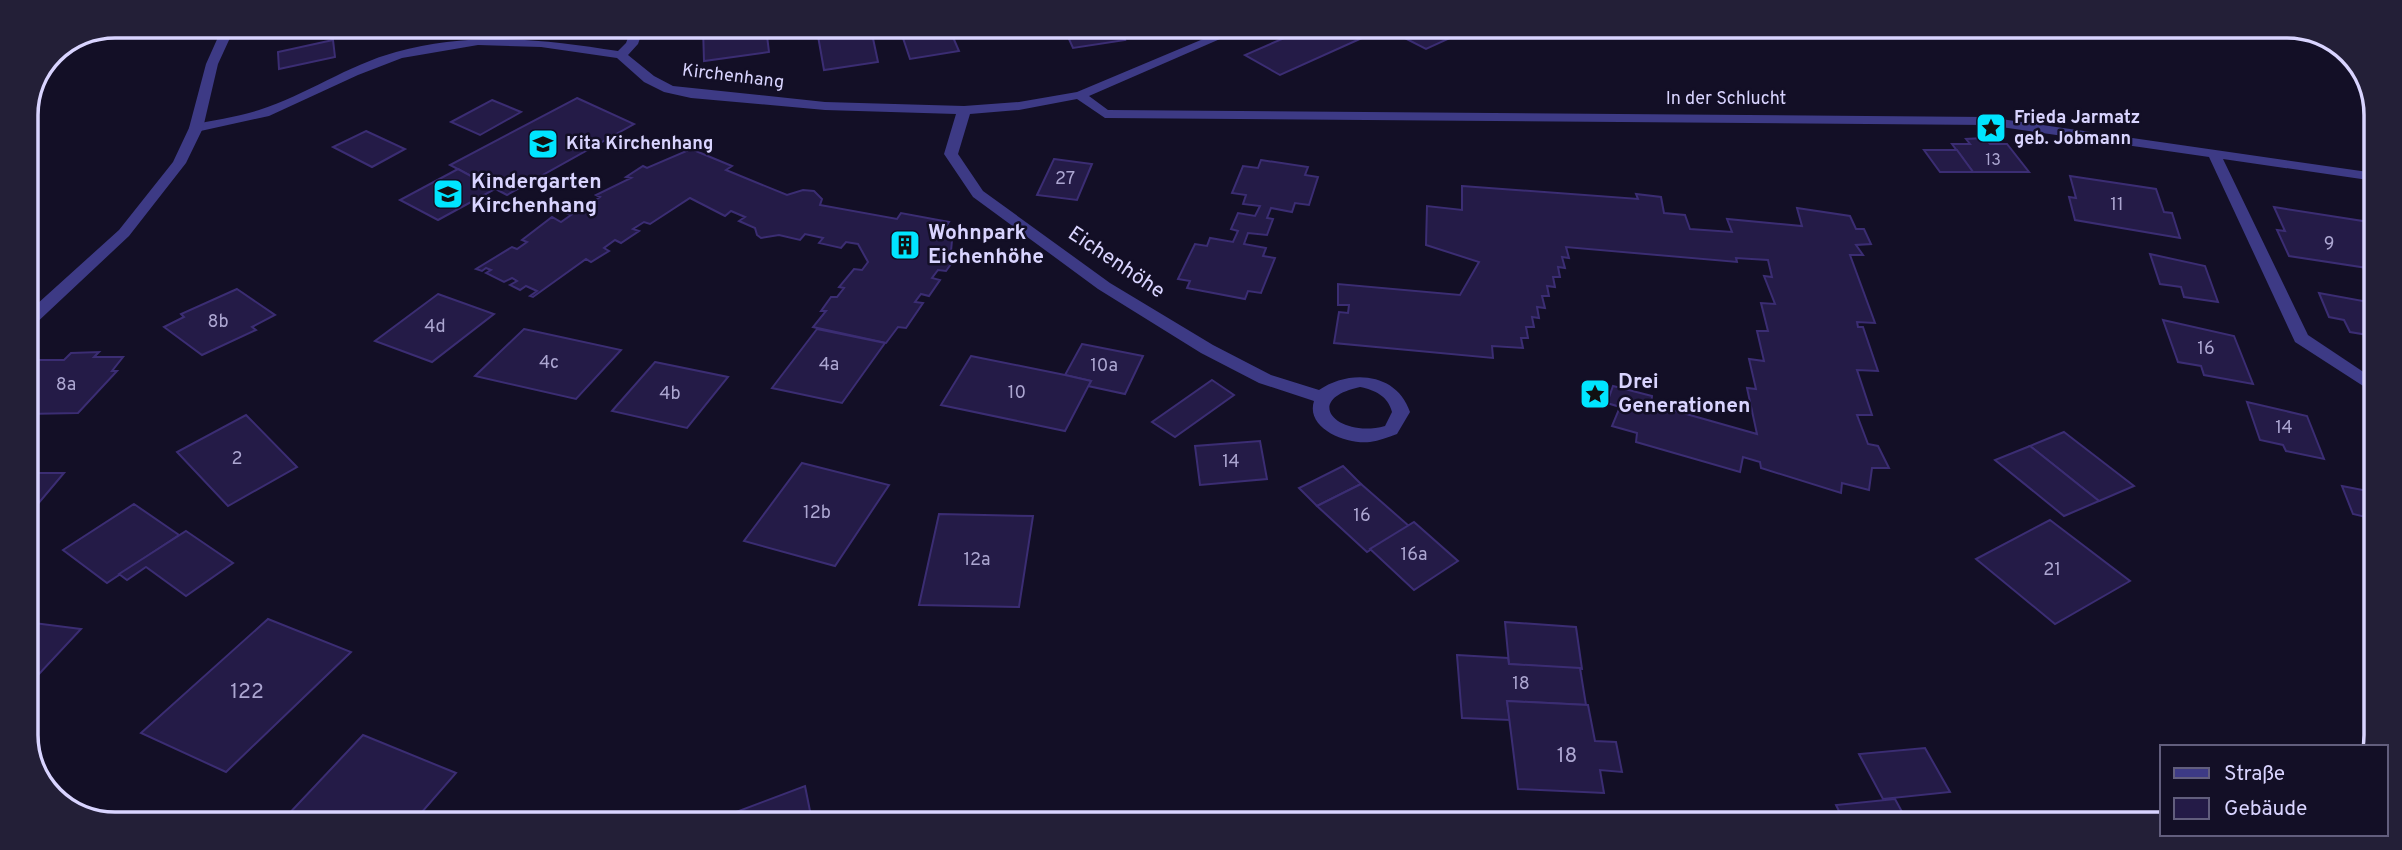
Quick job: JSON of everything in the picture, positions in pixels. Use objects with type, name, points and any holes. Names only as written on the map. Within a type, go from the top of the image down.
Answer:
[{"type":"street","points":[[38,312],[124,233],[179,163],[196,128],[212,64],[224,38]]},
{"type":"street","points":[[196,128],[264,113],[353,72],[425,49],[501,39],[621,55],[634,38]]},
{"type":"street","name":"Kirchenhang","points":[[621,55],[649,79],[669,89],[691,94],[825,106],[964,110],[1018,106],[1080,95],[1216,38]]},
{"type":"street","name":"In der Schlucht","points":[[1080,95],[1105,114],[1947,120],[2011,123],[2363,175]]},
{"type":"street","name":"Eichenhöhe","points":[[964,110],[951,154],[978,194],[1104,286],[1207,349],[1265,379],[1321,397]]},
{"type":"street","points":[[2214,154],[2301,338],[2363,380]]},
{"type":"street","points":[[1360,381],[1390,392],[1399,403],[1401,412],[1391,430],[1380,435],[1348,435],[1333,429],[1323,419],[1319,408],[1321,397],[1330,388],[1343,382],[1360,381]]},
{"type":"building","points":[[703,38],[767,38],[769,52],[704,61]]},
{"type":"building","points":[[818,38],[873,38],[878,62],[824,70]]},
{"type":"building","points":[[903,38],[953,38],[959,51],[910,59]]},
{"type":"building","points":[[1068,38],[1125,40],[1073,48]]},
{"type":"building","points":[[1284,38],[1362,38],[1280,75],[1245,55]]},
{"type":"building","points":[[1405,38],[1450,38],[1426,49]]},
{"type":"building","points":[[333,40],[335,57],[279,69],[278,52]]},
{"type":"building","name":"Kita Kirchenhang","points":[[577,98],[634,124],[507,195],[450,165]]},
{"type":"building","points":[[492,100],[521,112],[480,135],[451,122]]},
{"type":"building","points":[[366,131],[405,149],[372,167],[333,147]]},
{"type":"building","points":[[1985,138],[1990,144],[2007,144],[2029,172],[1973,172],[1952,144],[1970,144],[1966,139]]},
{"type":"building","name":"Wohnpark Eichenhöhe","points":[[691,149],[732,166],[726,170],[787,195],[803,190],[814,191],[822,199],[820,205],[897,219],[901,213],[949,222],[943,231],[953,230],[951,251],[945,255],[956,257],[946,271],[938,270],[932,278],[940,280],[929,296],[921,294],[915,302],[923,303],[906,328],[898,327],[886,343],[813,327],[826,311],[821,311],[831,297],[837,297],[844,288],[839,287],[854,269],[862,270],[868,262],[858,244],[846,242],[841,248],[819,243],[823,238],[805,234],[800,240],[779,235],[761,238],[755,228],[739,221],[745,217],[731,211],[725,216],[690,198],[650,224],[644,222],[633,229],[639,231],[621,243],[615,240],[604,248],[609,251],[591,262],[586,259],[533,297],[530,296],[537,291],[526,286],[520,290],[510,285],[517,281],[512,278],[504,282],[486,273],[491,270],[476,269],[512,247],[517,249],[527,242],[522,240],[552,217],[561,222],[571,215],[566,213],[585,202],[590,204],[600,197],[596,195],[631,178],[626,177],[643,166],[647,168]]},
{"type":"building","points":[[1924,150],[1957,150],[1973,172],[1940,172]]},
{"type":"building","points":[[1054,159],[1092,164],[1077,200],[1037,195]]},
{"type":"building","points":[[1261,160],[1308,167],[1305,175],[1318,177],[1309,205],[1295,203],[1292,212],[1271,208],[1267,218],[1273,219],[1267,235],[1248,233],[1244,244],[1266,248],[1263,256],[1275,258],[1261,293],[1248,291],[1245,299],[1187,288],[1190,281],[1178,279],[1195,244],[1207,246],[1210,238],[1233,242],[1238,231],[1231,229],[1238,213],[1255,216],[1260,206],[1243,204],[1246,195],[1232,193],[1243,166],[1258,168]]},
{"type":"building","name":"Kindergarten Kirchenhang","points":[[458,169],[495,189],[438,220],[400,200]]},
{"type":"building","points":[[2070,176],[2156,189],[2164,212],[2172,213],[2180,238],[2075,220],[2069,197],[2076,198]]},
{"type":"building","points":[[1462,186],[1638,199],[1636,194],[1661,197],[1664,213],[1685,215],[1690,229],[1732,232],[1727,219],[1802,226],[1797,208],[1850,216],[1856,229],[1864,229],[1871,244],[1856,245],[1863,255],[1850,255],[1875,323],[1857,322],[1858,327],[1863,327],[1878,371],[1857,370],[1872,415],[1857,415],[1868,444],[1878,446],[1889,468],[1872,468],[1869,490],[1842,483],[1841,493],[1761,468],[1760,462],[1743,457],[1740,472],[1636,442],[1637,433],[1612,426],[1620,407],[1607,403],[1613,386],[1652,396],[1651,404],[1757,434],[1747,388],[1756,389],[1749,359],[1764,361],[1757,331],[1768,331],[1761,303],[1775,304],[1764,276],[1772,277],[1768,260],[1736,258],[1737,262],[1566,247],[1569,258],[1562,257],[1565,268],[1558,267],[1560,277],[1553,277],[1555,287],[1547,286],[1549,296],[1542,296],[1545,308],[1537,307],[1539,318],[1532,317],[1534,327],[1526,327],[1528,338],[1521,338],[1523,348],[1492,346],[1493,358],[1334,343],[1339,312],[1348,313],[1349,305],[1338,305],[1338,284],[1460,295],[1479,262],[1426,245],[1427,206],[1462,210]]},
{"type":"building","points":[[2274,207],[2363,221],[2363,267],[2289,256],[2277,230],[2285,231]]},
{"type":"building","points":[[2150,254],[2205,266],[2218,302],[2184,297],[2181,287],[2160,284]]},
{"type":"building","points":[[237,289],[275,315],[252,327],[256,330],[202,355],[164,327],[184,317],[181,314]]},
{"type":"building","points":[[2319,293],[2363,301],[2363,334],[2350,332],[2344,320],[2329,317]]},
{"type":"building","points":[[438,294],[494,314],[432,362],[375,341]]},
{"type":"building","points":[[2163,320],[2234,336],[2253,384],[2204,375],[2201,366],[2178,362]]},
{"type":"building","points":[[524,329],[621,350],[576,399],[475,376]]},
{"type":"building","points":[[817,329],[885,343],[842,403],[772,388]]},
{"type":"building","points":[[1082,344],[1143,356],[1125,394],[1088,386],[1091,381],[1065,375]]},
{"type":"building","points":[[99,352],[94,357],[123,357],[112,371],[117,371],[78,413],[38,414],[38,361],[64,360],[71,353]]},
{"type":"building","points":[[971,356],[1091,381],[1065,431],[941,405]]},
{"type":"building","points":[[655,362],[728,377],[687,428],[612,411]]},
{"type":"building","points":[[1212,380],[1234,395],[1175,437],[1152,422]]},
{"type":"building","points":[[2247,402],[2307,416],[2324,459],[2286,451],[2283,445],[2260,440]]},
{"type":"building","points":[[246,415],[297,467],[228,506],[177,452]]},
{"type":"building","points":[[2064,432],[2134,486],[2099,501],[2030,446]]},
{"type":"building","points":[[1260,441],[1267,479],[1200,485],[1195,446]]},
{"type":"building","points":[[2030,446],[2099,501],[2064,516],[1995,460]]},
{"type":"building","points":[[802,463],[889,485],[835,566],[744,541]]},
{"type":"building","points":[[1343,466],[1361,484],[1317,506],[1299,488]]},
{"type":"building","points":[[39,473],[64,473],[39,503]]},
{"type":"building","points":[[1361,484],[1409,526],[1367,552],[1317,506]]},
{"type":"building","points":[[2342,486],[2364,490],[2364,516],[2353,514]]},
{"type":"building","points":[[134,504],[179,535],[107,583],[63,550]]},
{"type":"building","points":[[939,514],[1033,516],[1019,607],[919,605]]},
{"type":"building","points":[[2050,520],[2130,581],[2055,624],[1976,559]]},
{"type":"building","points":[[1414,522],[1458,561],[1414,590],[1370,549]]},
{"type":"building","points":[[186,531],[233,563],[186,596],[146,567],[127,580],[119,574]]},
{"type":"building","points":[[268,619],[351,652],[226,772],[141,733]]},
{"type":"building","points":[[1505,622],[1576,627],[1582,669],[1509,664]]},
{"type":"building","points":[[39,624],[81,629],[39,674]]},
{"type":"building","points":[[1457,655],[1508,658],[1509,664],[1580,668],[1586,705],[1507,701],[1510,720],[1462,718]]},
{"type":"building","points":[[1507,701],[1588,705],[1595,741],[1616,742],[1622,772],[1600,770],[1604,793],[1518,789]]},
{"type":"building","points":[[363,735],[456,773],[422,812],[291,812]]},
{"type":"building","points":[[1925,748],[1950,792],[1883,799],[1859,754]]},
{"type":"building","points":[[805,786],[810,812],[736,812]]},
{"type":"building","points":[[1895,799],[1902,812],[1840,812],[1836,805]]},
{"type":"place","name":"Frieda Jarmatz geb. Jobmann","points":[[1991,128]]},
{"type":"place","name":"Kita Kirchenhang","points":[[543,144]]},
{"type":"place","name":"Kindergarten Kirchenhang","points":[[448,194]]},
{"type":"place","name":"Wohnpark Eichenhöhe","points":[[905,245]]},
{"type":"place","name":"Drei Generationen","points":[[1595,394]]}]
